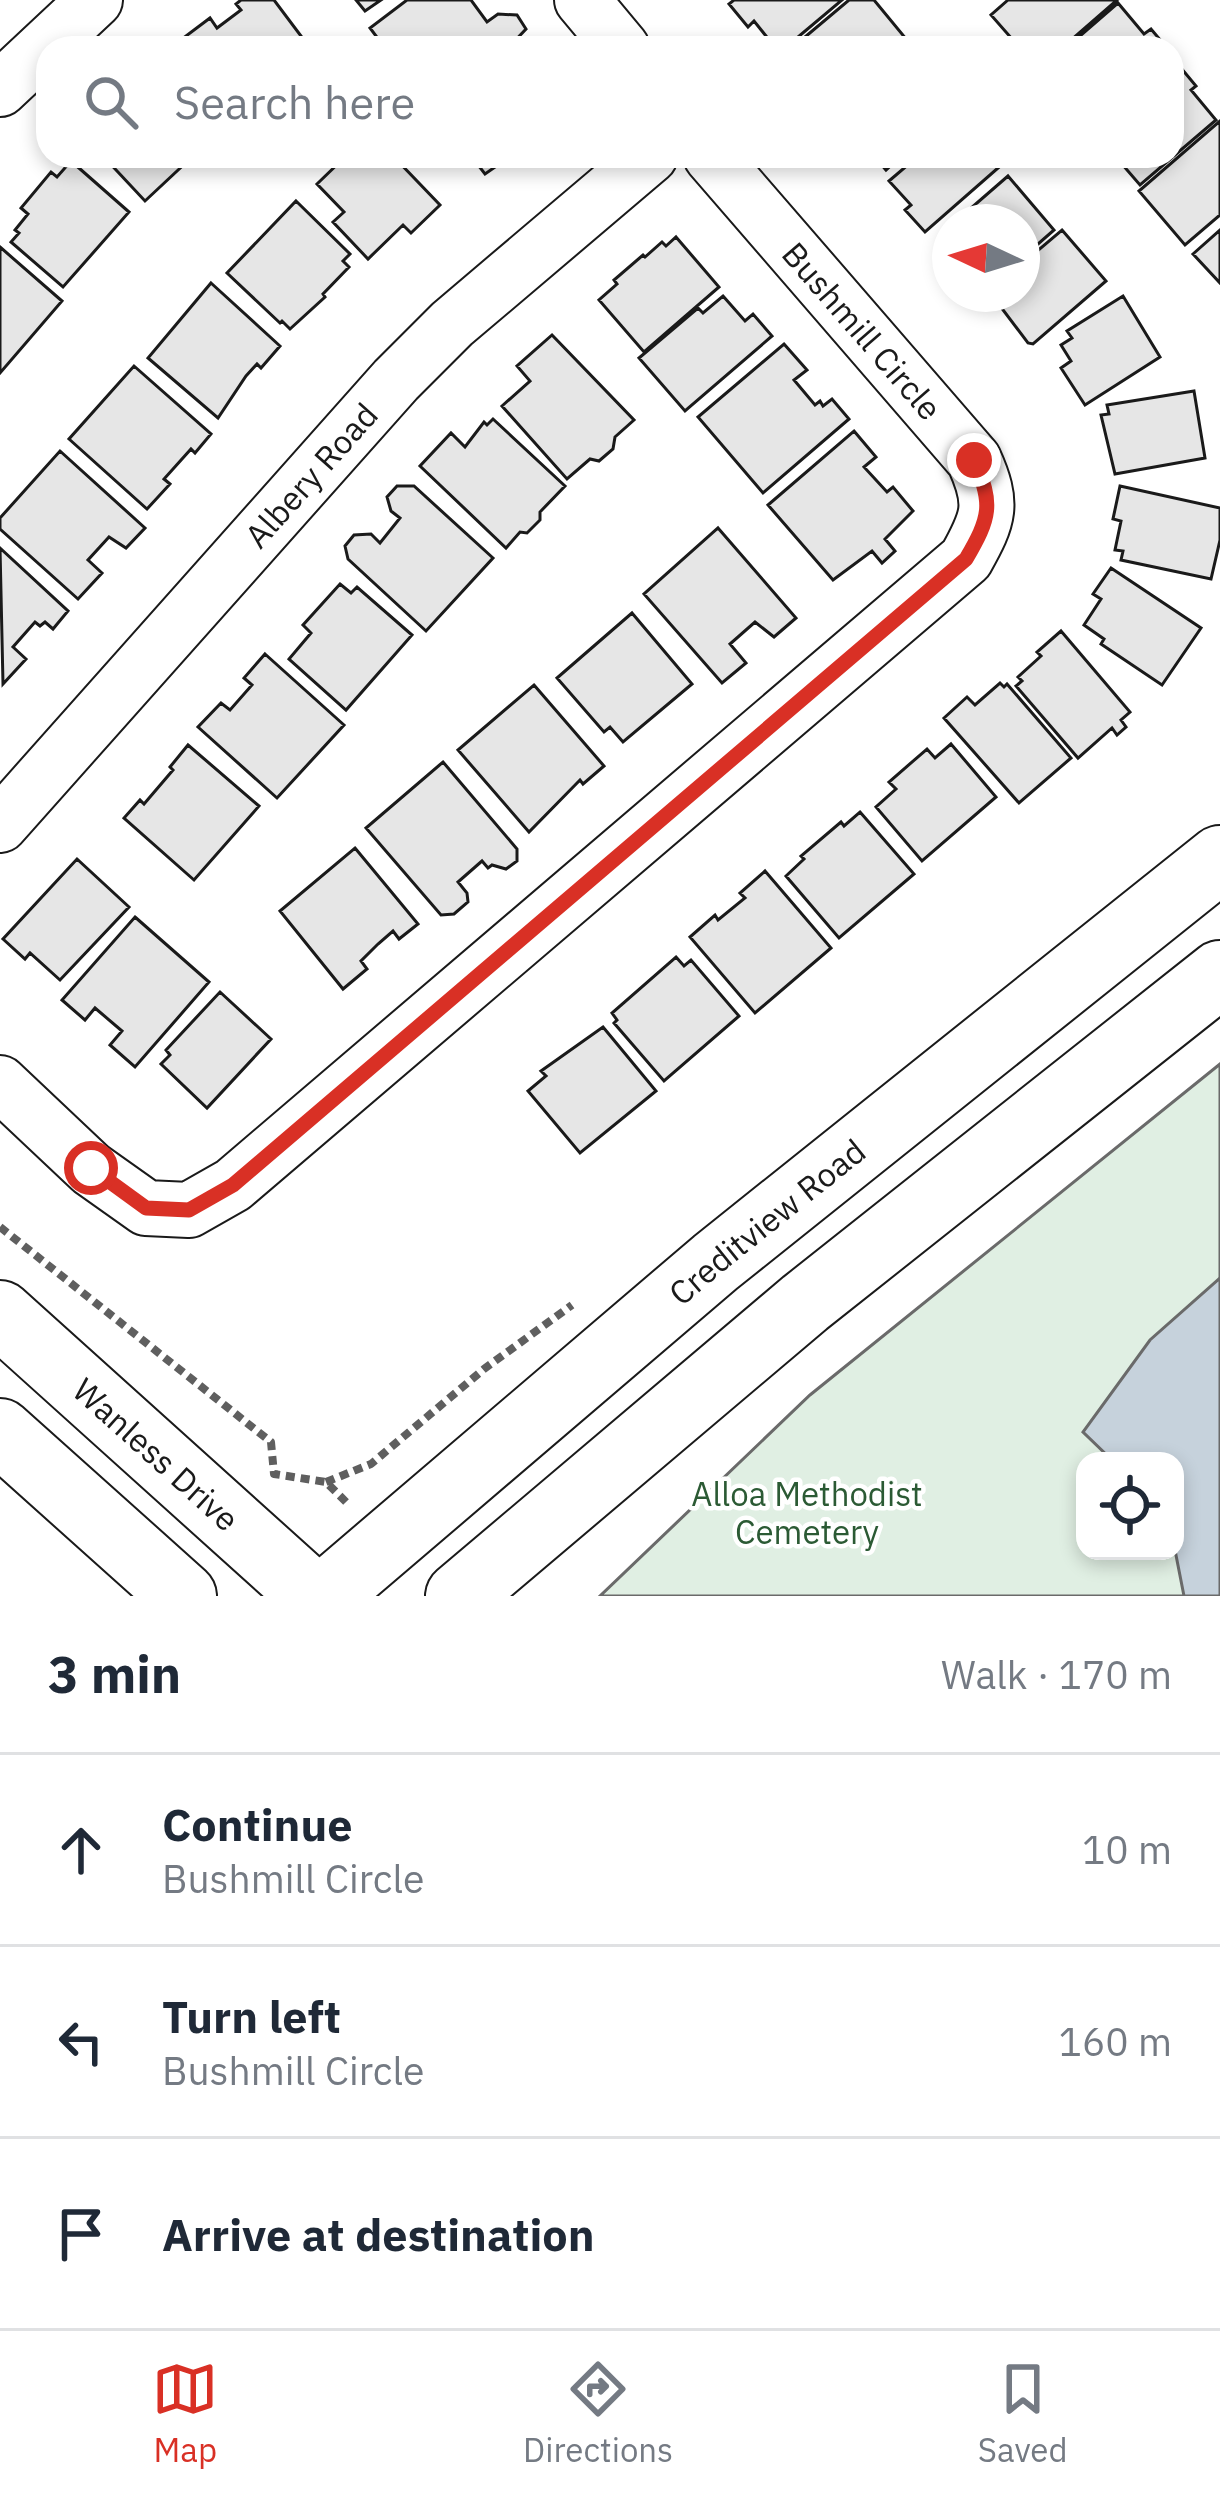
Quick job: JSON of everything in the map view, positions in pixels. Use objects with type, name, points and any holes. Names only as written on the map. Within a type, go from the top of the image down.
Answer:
[{"type":"main road","name":"Creditview Road","points":[[326,1596],[716,1262],[1220,860]]},
{"type":"main road","points":[[459,1596],[806,1304],[1220,974]]},
{"type":"main road","name":"Wanless Drive","points":[[0,1314],[313,1596]]},
{"type":"main road","points":[[0,1432],[183,1596]]},
{"type":"street","points":[[57,36],[95,0]]},
{"type":"street","points":[[582,0],[612,36]]},
{"type":"street","points":[[0,89],[36,55]]},
{"type":"street","name":"Albery Road","points":[[0,825],[396,380],[452,324],[636,168]]},
{"type":"street","name":"Bushmill Circle","points":[[0,1084],[91,1168],[146,1208],[189,1210],[233,1185],[966,559],[984,527],[988,491],[974,460],[721,168]]},
{"type":"path","points":[[0,1227],[271,1442],[274,1474],[326,1482]]},
{"type":"green space","name":"Alloa Methodist Cemetery","points":[[1220,1064],[1220,1596],[600,1596],[810,1395]]},
{"type":"shaded area","points":[[1220,1278],[1220,1596],[1184,1596],[1177,1560],[1184,1560],[1184,1452],[1104,1452],[1083,1432],[1150,1340]]},
{"type":"building","points":[[274,0],[301,36],[186,36],[210,18],[217,28],[241,10],[236,4]]},
{"type":"building","points":[[356,0],[381,0],[365,11]]},
{"type":"building","points":[[407,0],[471,0],[487,22],[498,14],[517,15],[526,29],[519,36],[376,36],[370,28]]},
{"type":"building","points":[[734,0],[842,0],[799,36],[766,36],[754,21],[748,27],[729,4]]},
{"type":"building","points":[[849,0],[874,0],[904,36],[806,36]]},
{"type":"building","points":[[1008,0],[1117,0],[1076,36],[1009,36],[991,15]]},
{"type":"building","points":[[1118,3],[1144,34],[1151,29],[1157,36],[1080,36]]},
{"type":"building","points":[[1184,72],[1196,86],[1191,90],[1216,120],[1184,147]]},
{"type":"building","points":[[1220,121],[1220,215],[1185,245],[1139,191],[1166,168],[1184,168],[1184,152]]},
{"type":"building","points":[[65,168],[79,168],[129,212],[63,287],[11,242],[28,214],[21,208],[51,172],[57,177]]},
{"type":"building","points":[[114,168],[180,168],[145,201]]},
{"type":"building","points":[[334,168],[405,168],[440,205],[411,233],[403,225],[368,259],[333,222],[344,212],[317,184]]},
{"type":"building","points":[[904,168],[998,168],[957,204],[932,204],[932,226],[925,232],[905,210],[911,205],[889,181]]},
{"type":"building","points":[[1125,168],[1160,168],[1140,185]]},
{"type":"building","points":[[1008,176],[1032,204],[976,204]]},
{"type":"building","points":[[296,201],[350,254],[343,261],[349,267],[325,297],[290,329],[227,273]]},
{"type":"building","points":[[1040,214],[1054,230],[1040,242]]},
{"type":"building","points":[[1062,230],[1106,281],[1033,344],[1005,312],[1040,312],[1040,249]]},
{"type":"building","points":[[1220,230],[1220,283],[1193,254]]},
{"type":"building","points":[[676,237],[719,287],[644,352],[599,300],[643,255]]},
{"type":"building","points":[[0,247],[62,301],[0,373]]},
{"type":"building","points":[[211,283],[280,346],[261,368],[257,364],[246,376],[218,418],[148,358]]},
{"type":"building","points":[[723,296],[745,321],[753,314],[772,336],[685,411],[639,358],[698,308],[703,313]]},
{"type":"building","points":[[1123,296],[1160,357],[1085,405],[1061,368],[1071,361],[1061,345],[1072,338],[1067,331]]},
{"type":"building","points":[[552,335],[634,420],[615,437],[613,449],[599,461],[590,459],[567,479],[502,406],[530,381],[517,366]]},
{"type":"building","points":[[784,344],[807,370],[794,380],[815,405],[820,401],[823,406],[832,399],[849,419],[763,493],[698,417]]},
{"type":"building","points":[[134,366],[211,434],[164,479],[170,484],[147,509],[69,439]]},
{"type":"building","points":[[1194,391],[1205,458],[1115,474],[1101,415],[1109,414],[1107,405]]},
{"type":"building","points":[[493,419],[565,486],[540,512],[540,520],[506,548],[420,466],[451,433],[465,447],[484,422],[487,425]]},
{"type":"building","points":[[854,431],[876,457],[864,467],[887,492],[893,487],[913,511],[885,539],[895,551],[882,563],[872,551],[833,580],[768,505]]},
{"type":"building","points":[[60,451],[145,528],[126,548],[109,537],[88,560],[102,573],[78,599],[0,529],[0,518]]},
{"type":"building","points":[[397,486],[414,486],[493,558],[426,631],[348,559],[345,546],[354,535],[371,534],[380,543],[400,518],[391,511],[387,497]]},
{"type":"building","points":[[1120,486],[1220,508],[1220,540],[1211,579],[1121,560],[1123,551],[1115,550],[1121,521],[1113,519]]},
{"type":"building","points":[[718,528],[796,618],[774,637],[755,622],[730,644],[746,663],[722,683],[644,594]]},
{"type":"building","points":[[0,548],[68,611],[53,629],[45,622],[40,626],[35,622],[13,647],[26,659],[3,684]]},
{"type":"building","points":[[1111,568],[1201,628],[1162,685],[1101,644],[1104,639],[1084,625],[1101,599],[1093,594]]},
{"type":"building","points":[[340,584],[351,593],[357,587],[412,635],[346,710],[289,659],[311,633],[303,625]]},
{"type":"building","points":[[632,613],[692,684],[623,742],[610,727],[604,732],[557,678]]},
{"type":"building","points":[[1061,631],[1130,712],[1121,720],[1126,727],[1117,735],[1112,728],[1078,758],[1016,686],[1022,681],[1018,677],[1041,656],[1037,652]]},
{"type":"building","points":[[265,654],[344,725],[277,798],[198,727],[221,703],[230,710],[252,685],[244,678]]},
{"type":"building","points":[[1000,683],[1007,684],[1071,758],[1019,803],[944,718],[967,697],[975,705]]},
{"type":"building","points":[[534,685],[604,766],[583,784],[580,780],[529,832],[458,750]]},
{"type":"building","points":[[951,744],[996,797],[922,861],[876,807],[896,789],[889,782],[927,749],[935,758]]},
{"type":"building","points":[[188,745],[259,806],[194,880],[124,818],[140,800],[144,804]]},
{"type":"building","points":[[443,762],[517,849],[517,861],[506,869],[488,868],[482,861],[458,882],[468,902],[454,914],[441,915],[366,828]]},
{"type":"building","points":[[860,812],[914,874],[839,938],[786,876],[804,859],[801,856]]},
{"type":"building","points":[[355,848],[418,924],[399,939],[393,931],[361,961],[367,969],[343,989],[280,911]]},
{"type":"building","points":[[77,859],[129,907],[60,980],[30,953],[25,959],[3,939]]},
{"type":"building","points":[[765,871],[831,948],[755,1013],[690,937],[745,898],[740,893]]},
{"type":"building","points":[[135,917],[209,982],[135,1067],[110,1045],[122,1031],[95,1008],[85,1020],[62,1000]]},
{"type":"building","points":[[676,957],[684,966],[691,960],[739,1016],[664,1081],[614,1023],[612,1013]]},
{"type":"building","points":[[220,992],[271,1039],[207,1108],[161,1064],[170,1055],[166,1050]]},
{"type":"building","points":[[603,1027],[656,1091],[580,1153],[528,1091],[546,1076],[541,1071]]},
{"type":"route","points":[[91,1168],[146,1208],[189,1210],[233,1185],[966,559],[984,527],[988,491],[974,460]]}]
